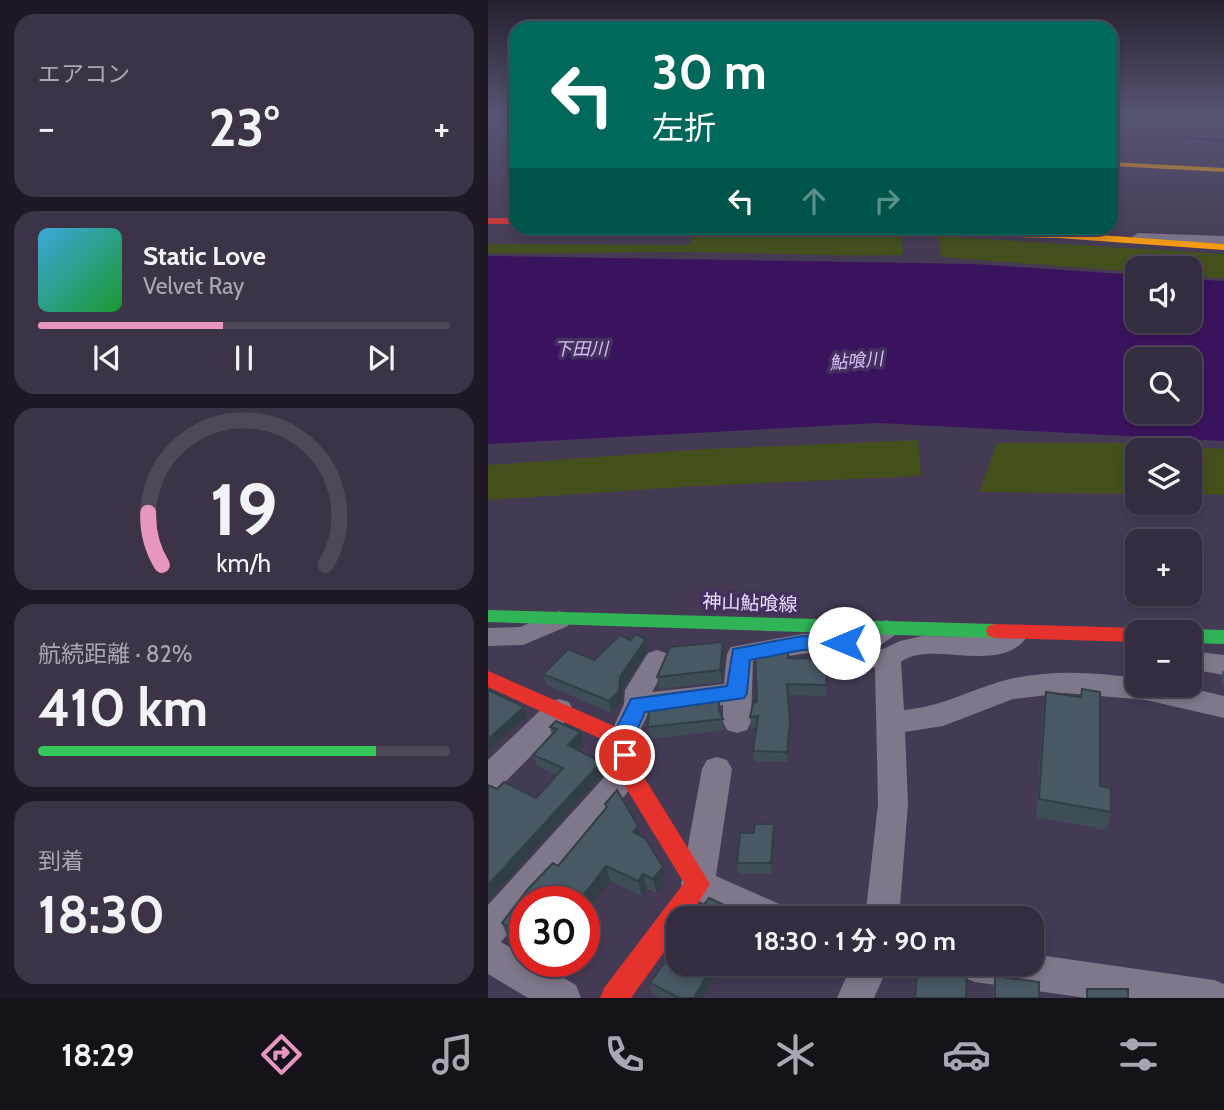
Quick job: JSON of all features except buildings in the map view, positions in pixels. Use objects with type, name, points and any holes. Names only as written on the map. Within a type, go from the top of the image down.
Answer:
[{"type":"main road","points":[[1118,164],[1224,170]]},
{"type":"main road","points":[[488,221],[509,221]]},
{"type":"main road","points":[[1072,235],[1224,247]]},
{"type":"main road","name":"神山鮎喰線","points":[[488,616],[1125,637]]},
{"type":"main road","points":[[1202,636],[1224,637]]},
{"type":"main road","points":[[488,678],[622,739],[628,771],[698,884],[614,998]]},
{"type":"street","points":[[1128,239],[1189,237],[1224,240]]},
{"type":"street","points":[[488,637],[523,636],[563,618]]},
{"type":"street","points":[[737,722],[740,654],[802,643],[865,643],[886,629]]},
{"type":"street","points":[[883,906],[893,804],[888,659],[893,653],[925,646],[991,646],[1016,634]]},
{"type":"street","points":[[819,656],[888,659]]},
{"type":"street","points":[[622,739],[638,705],[639,690],[657,660]]},
{"type":"street","points":[[1202,662],[1224,665]]},
{"type":"street","points":[[891,722],[944,715],[1012,689],[1061,683],[1137,689],[1184,696],[1224,707]]},
{"type":"street","points":[[638,705],[737,693]]},
{"type":"street","points":[[488,779],[559,710]]},
{"type":"street","points":[[717,769],[698,884],[746,906]]},
{"type":"street","points":[[488,930],[628,771]]},
{"type":"street","points":[[488,954],[563,998]]},
{"type":"street","points":[[1044,974],[1214,998]]},
{"type":"street","points":[[855,998],[865,976]]},
{"type":"green space","points":[[644,235],[901,235],[903,255],[488,253],[488,244],[689,245],[692,241],[689,237]]},
{"type":"green space","points":[[938,236],[1224,254],[1224,278],[1202,277],[1202,256],[1125,256],[1125,271],[941,257]]},
{"type":"green space","points":[[918,440],[921,476],[697,486],[488,500],[488,465],[707,449]]},
{"type":"green space","points":[[997,443],[1125,443],[1125,494],[979,492]]},
{"type":"green space","points":[[1202,448],[1224,449],[1224,495],[1202,494]]},
{"type":"water","name":"下田川","points":[[488,256],[974,264],[1125,274],[1125,333],[1202,333],[1202,280],[1224,281],[1224,441],[878,423],[488,444]]},
{"type":"traffic: fast","points":[[488,616],[995,631]]},
{"type":"traffic: fast","points":[[1202,636],[1224,637]]},
{"type":"traffic: slow","points":[[1118,164],[1224,170]]},
{"type":"traffic: slow","points":[[1058,235],[1224,247]]},
{"type":"traffic: jam","points":[[488,221],[509,221]]},
{"type":"traffic: jam","points":[[995,631],[1125,635]]},
{"type":"traffic: jam","points":[[488,678],[622,739],[628,771],[698,884],[614,998]]},
{"type":"route","points":[[625,755],[622,739],[638,705],[737,693],[740,654],[802,643],[844,643]]},
{"type":"water label","name":"鮎喰川","points":[[856,361]]}]
